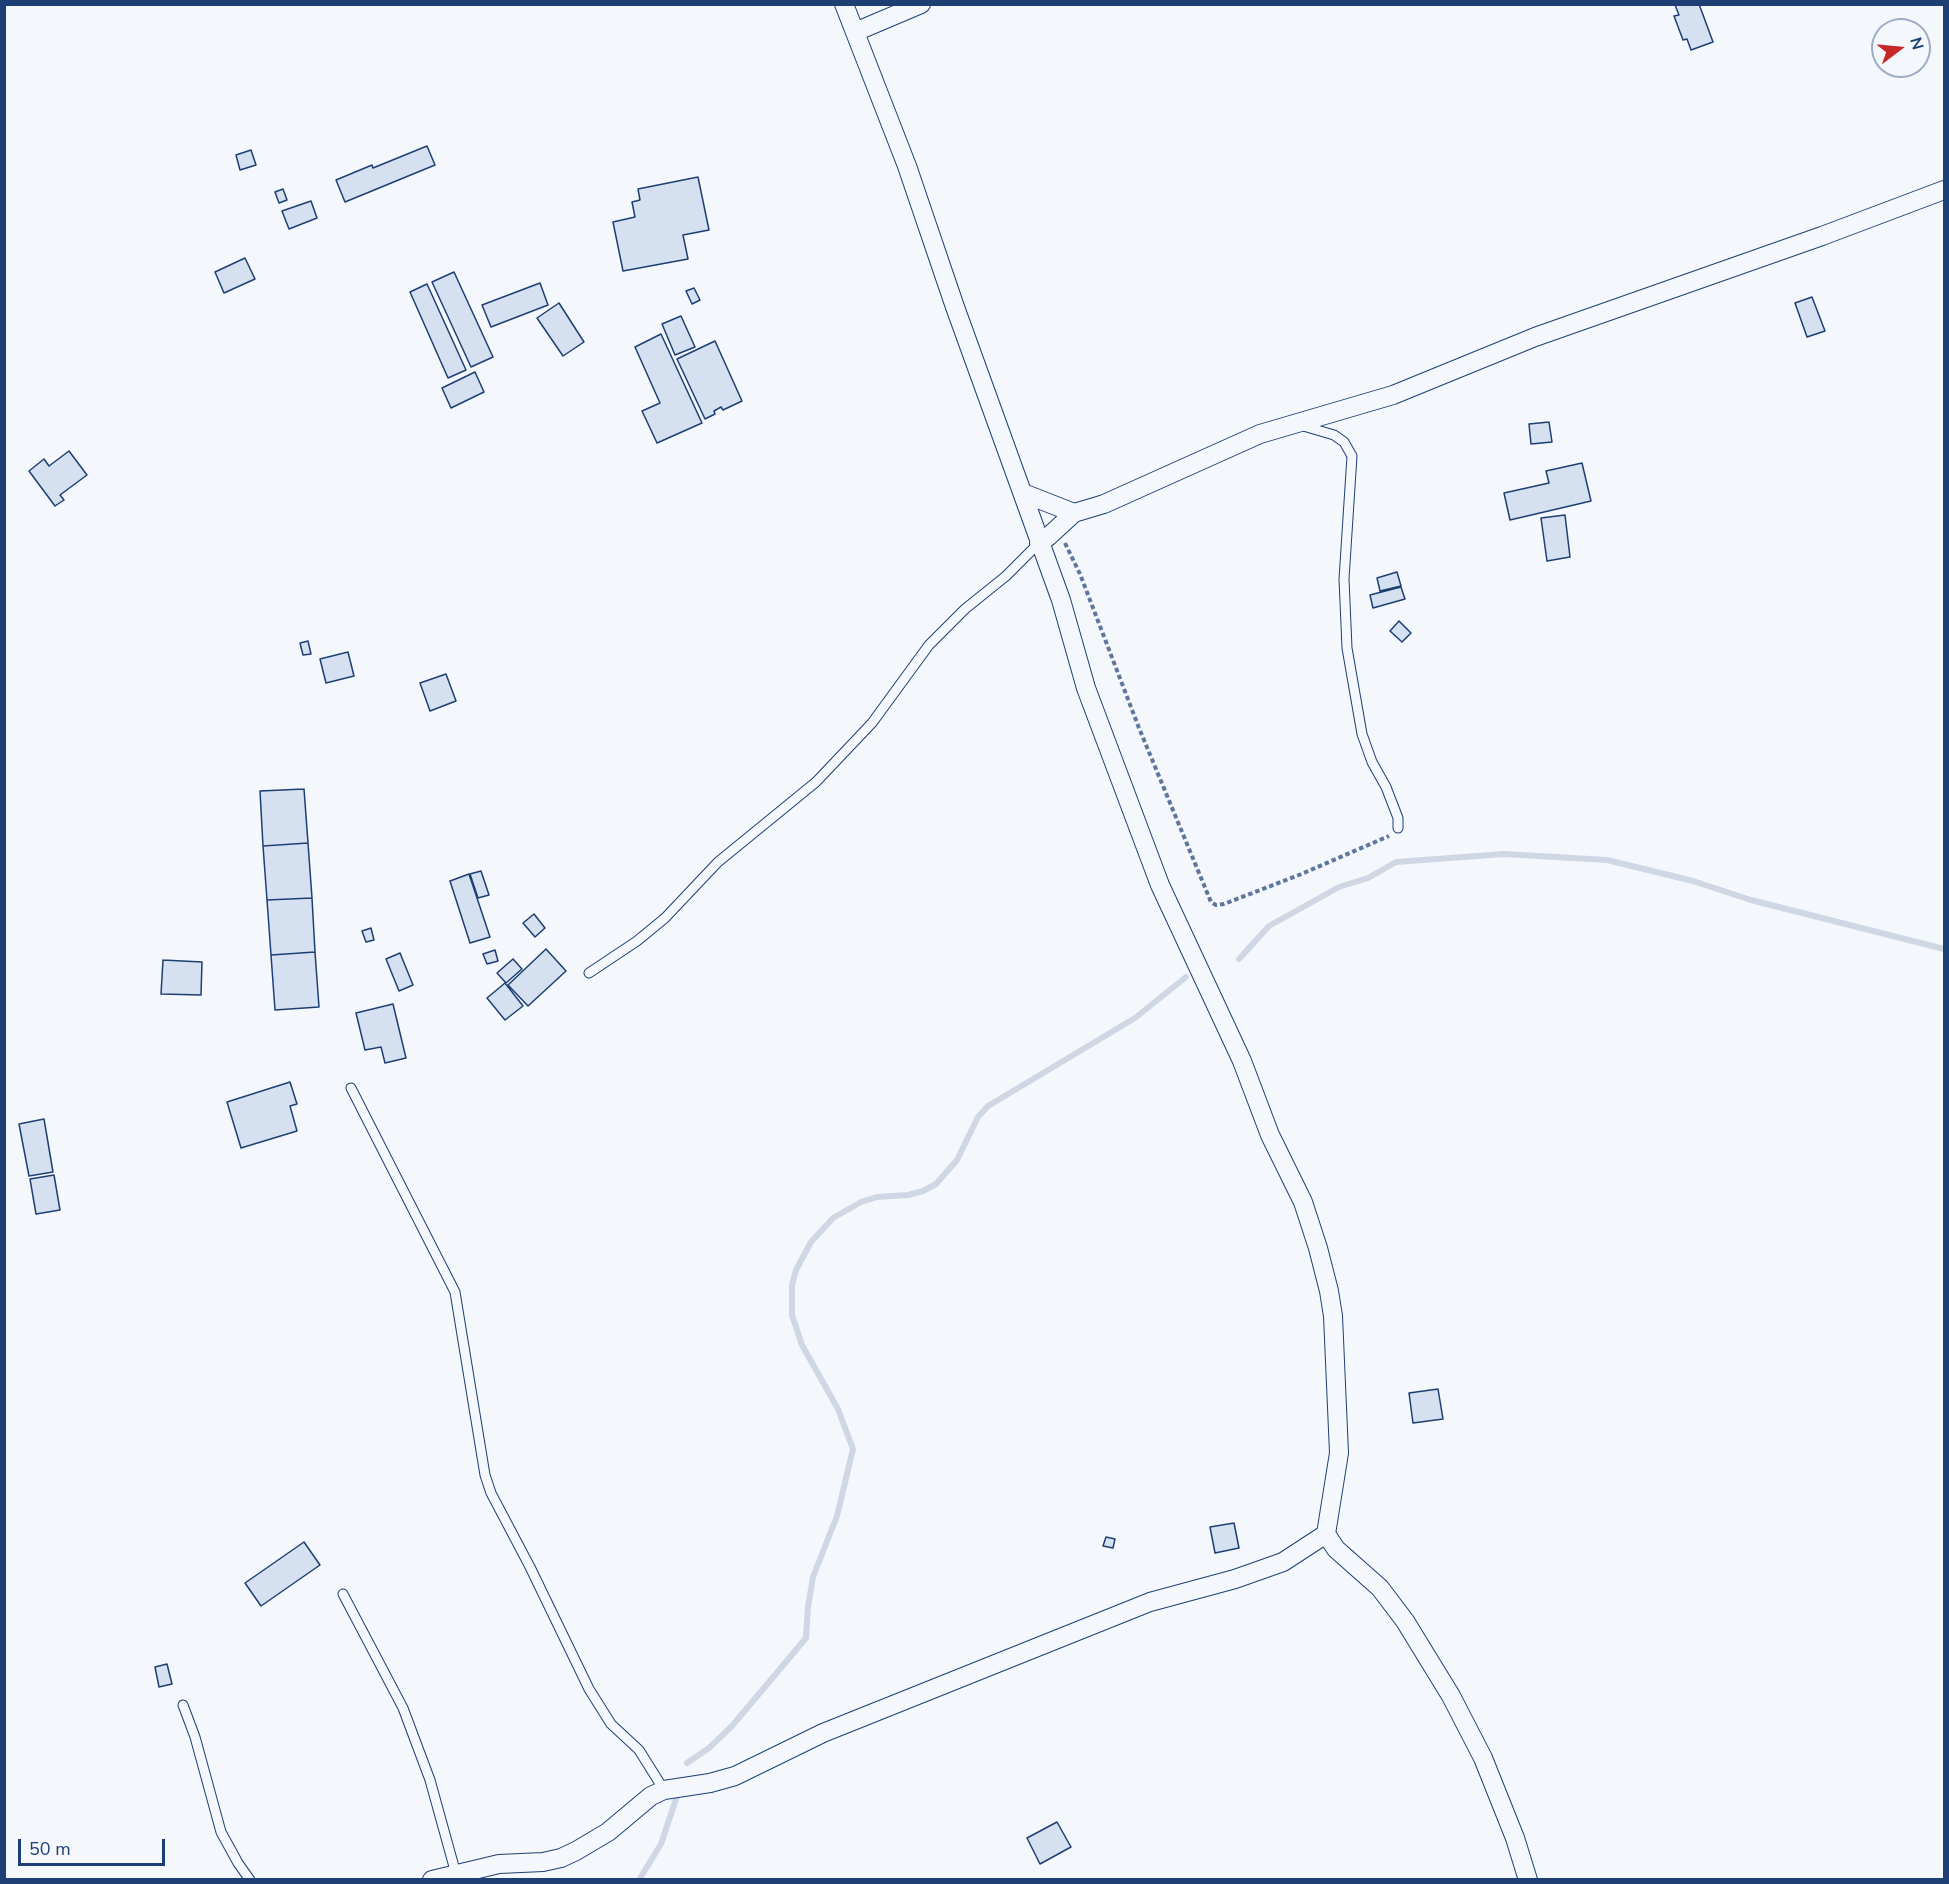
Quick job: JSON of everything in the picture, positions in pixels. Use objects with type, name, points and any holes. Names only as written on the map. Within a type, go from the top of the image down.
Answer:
[{"type":"street","points":[[844,4],[907,166],[955,307],[1061,600],[1086,688],[1160,885],[1242,1061],[1270,1135],[1303,1202],[1318,1248],[1333,1316],[1339,1453],[1326,1534],[1336,1549],[1380,1588],[1405,1621],[1451,1696],[1483,1758],[1515,1838],[1528,1880]]},
{"type":"street","points":[[855,32],[921,4]]},
{"type":"street","points":[[1039,543],[1074,513],[1104,504],[1260,434],[1393,395],[1535,337],[1822,236],[1944,190]]},
{"type":"street","points":[[1023,493],[1074,513]]},
{"type":"street","points":[[432,1880],[499,1864],[543,1862],[561,1858],[608,1832],[651,1796],[664,1790],[710,1783],[735,1776],[823,1733],[1150,1602],[1235,1579],[1283,1562],[1326,1534]]},
{"type":"lane","points":[[1295,423],[1334,435],[1344,442],[1352,456],[1344,579],[1347,648],[1362,734],[1372,762],[1386,787],[1398,818],[1398,828]]},
{"type":"lane","points":[[589,973],[637,941],[665,918],[718,862],[816,782],[872,723],[929,645],[965,609],[1006,576],[1039,543]]},
{"type":"lane","points":[[351,1088],[455,1292],[485,1475],[490,1493],[530,1568],[589,1689],[611,1724],[639,1750],[664,1790]]},
{"type":"lane","points":[[343,1594],[403,1708],[430,1780],[456,1874]]},
{"type":"lane","points":[[183,1705],[195,1737],[221,1832],[249,1880]]},
{"type":"path","points":[[1058,528],[1080,574],[1139,728],[1211,902],[1215,905],[1224,904],[1299,875],[1395,834],[1398,828]]},
{"type":"building","points":[[1699,4],[1713,42],[1691,50],[1687,39],[1683,40],[1674,16],[1679,15],[1675,5]]},
{"type":"building","points":[[427,146],[435,165],[345,202],[336,180]]},
{"type":"building","points":[[251,150],[256,165],[240,170],[236,155]]},
{"type":"building","points":[[698,177],[709,230],[683,235],[688,259],[623,271],[613,222],[635,217],[632,202],[640,200],[638,189]]},
{"type":"building","points":[[283,189],[287,200],[279,203],[275,192]]},
{"type":"building","points":[[311,201],[317,218],[289,229],[282,211]]},
{"type":"building","points":[[245,258],[255,279],[224,293],[215,272]]},
{"type":"building","points":[[454,272],[493,357],[471,367],[432,282]]},
{"type":"building","points":[[540,283],[548,305],[491,327],[482,305]]},
{"type":"building","points":[[427,284],[466,370],[448,378],[410,292]]},
{"type":"building","points":[[694,288],[700,300],[692,304],[686,291]]},
{"type":"building","points":[[1812,297],[1825,331],[1807,337],[1795,303]]},
{"type":"building","points":[[559,303],[584,342],[563,356],[537,318]]},
{"type":"building","points":[[681,316],[695,347],[675,355],[662,324]]},
{"type":"building","points":[[661,334],[702,423],[657,443],[642,411],[660,403],[635,347]]},
{"type":"building","points":[[715,341],[742,401],[723,410],[721,407],[714,411],[715,414],[705,419],[677,359]]},
{"type":"building","points":[[475,372],[484,392],[451,408],[442,388]]},
{"type":"building","points":[[1549,422],[1552,442],[1531,444],[1529,424]]},
{"type":"building","points":[[69,451],[87,475],[60,495],[64,500],[55,506],[29,471],[44,459],[49,466]]},
{"type":"building","points":[[1582,463],[1591,501],[1510,520],[1504,493],[1549,483],[1546,471]]},
{"type":"building","points":[[1565,515],[1570,557],[1547,561],[1541,518]]},
{"type":"building","points":[[1397,572],[1401,586],[1380,591],[1377,578]]},
{"type":"building","points":[[1401,587],[1405,599],[1373,608],[1370,595]]},
{"type":"building","points":[[1399,621],[1411,633],[1402,642],[1390,631]]},
{"type":"building","points":[[308,641],[311,654],[303,655],[300,643]]},
{"type":"building","points":[[348,652],[354,676],[326,683],[320,659]]},
{"type":"building","points":[[446,674],[456,701],[430,711],[420,683]]},
{"type":"building","points":[[304,789],[308,843],[263,846],[260,791]]},
{"type":"building","points":[[308,843],[312,898],[267,900],[263,846]]},
{"type":"building","points":[[481,871],[489,895],[478,898],[470,874]]},
{"type":"building","points":[[469,874],[490,937],[470,943],[450,881]]},
{"type":"building","points":[[312,898],[315,952],[271,955],[267,900]]},
{"type":"building","points":[[534,914],[545,928],[535,937],[523,923]]},
{"type":"building","points":[[371,928],[374,940],[366,942],[362,931]]},
{"type":"building","points":[[546,949],[566,971],[528,1006],[508,985]]},
{"type":"building","points":[[495,950],[498,961],[487,964],[483,954]]},
{"type":"building","points":[[315,952],[319,1007],[275,1010],[271,955]]},
{"type":"building","points":[[400,953],[413,985],[399,991],[386,959]]},
{"type":"building","points":[[513,959],[522,969],[506,983],[497,973]]},
{"type":"building","points":[[163,960],[202,962],[201,995],[161,994]]},
{"type":"building","points":[[505,983],[523,1006],[505,1020],[487,998]]},
{"type":"building","points":[[393,1004],[406,1058],[385,1063],[381,1047],[365,1050],[356,1013]]},
{"type":"building","points":[[290,1082],[297,1104],[290,1106],[297,1131],[241,1148],[227,1102]]},
{"type":"building","points":[[44,1119],[53,1172],[29,1176],[19,1124]]},
{"type":"building","points":[[54,1175],[60,1210],[36,1214],[30,1179]]},
{"type":"building","points":[[1438,1389],[1443,1419],[1413,1423],[1409,1393]]},
{"type":"building","points":[[1234,1523],[1239,1548],[1215,1553],[1210,1527]]},
{"type":"building","points":[[1106,1537],[1115,1539],[1113,1548],[1103,1546]]},
{"type":"building","points":[[304,1542],[320,1565],[261,1606],[245,1583]]},
{"type":"building","points":[[167,1664],[172,1684],[159,1687],[155,1667]]},
{"type":"building","points":[[1057,1822],[1071,1847],[1040,1864],[1027,1838]]},
{"type":"waterway","points":[[1239,959],[1269,926],[1339,887],[1368,878],[1396,862],[1504,854],[1607,860],[1693,881],[1751,900],[1944,949]]},
{"type":"waterway","points":[[687,1763],[709,1748],[732,1726],[806,1638],[813,1577],[837,1516],[853,1449],[838,1409],[802,1345],[792,1315],[792,1285],[796,1270],[811,1242],[833,1218],[861,1202],[877,1197],[908,1195],[936,1184],[957,1160],[978,1117],[988,1106],[1135,1018],[1186,977]]},
{"type":"waterway","points":[[639,1880],[661,1844],[678,1793]]}]
